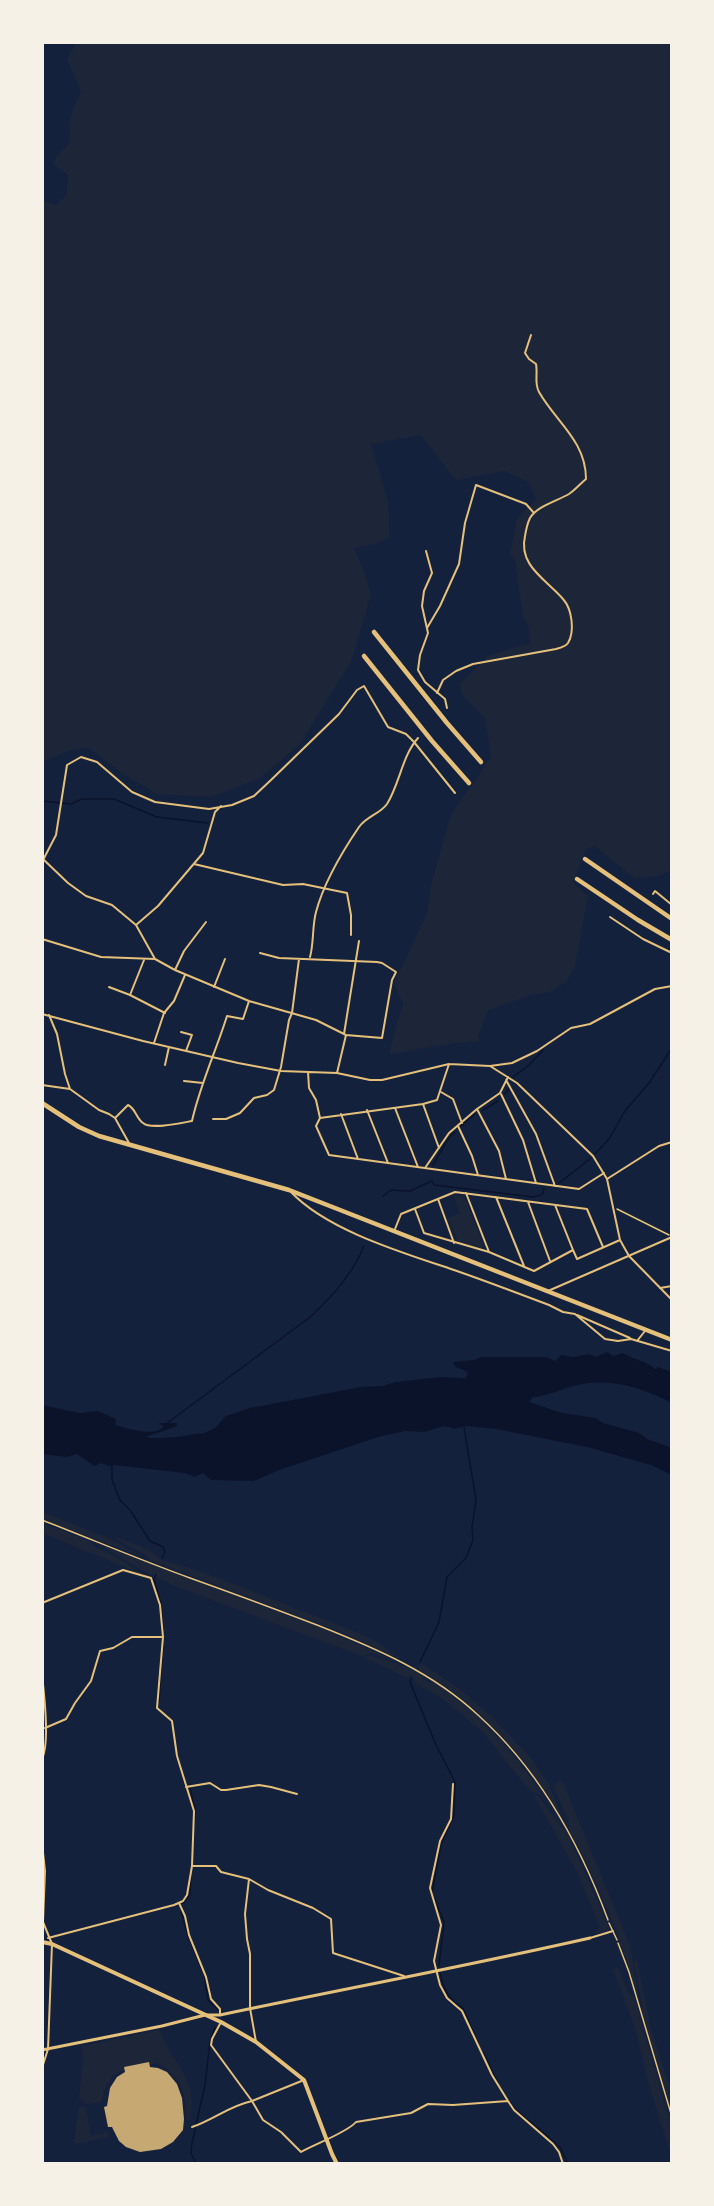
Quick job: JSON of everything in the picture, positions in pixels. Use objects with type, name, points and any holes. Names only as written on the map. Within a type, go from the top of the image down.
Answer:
[{"type":"highway","points":[[374,632],[447,723],[482,762]]},
{"type":"highway","points":[[364,656],[469,783]]},
{"type":"highway","points":[[585,859],[672,920]]},
{"type":"highway","points":[[577,879],[672,940]]},
{"type":"highway","points":[[42,1103],[99,1136],[289,1190],[672,1340]]},
{"type":"main road","points":[[42,1942],[52,1944],[221,2022],[256,2042],[304,2080],[338,2164]]},
{"type":"street","points":[[437,693],[443,680],[456,671],[473,664],[556,649],[568,642],[571,633],[571,617],[565,601],[528,564],[524,552],[524,541],[527,526],[534,513],[578,487],[586,479],[586,468],[579,447],[571,434],[538,391],[536,364],[525,353],[531,335]]},
{"type":"street","points":[[427,628],[459,564],[465,523],[476,485],[523,502],[534,513]]},
{"type":"street","points":[[426,551],[432,573],[423,598],[427,639],[420,655],[418,670],[425,682],[445,699],[447,708]]},
{"type":"street","points":[[260,953],[279,958],[382,963],[396,972],[392,980],[381,1038],[345,1035],[316,1020],[249,1001],[214,987],[155,959],[136,925],[112,905],[86,896],[43,861],[56,835],[67,765],[81,757],[97,762],[132,792],[155,802],[194,808],[232,805],[254,796],[339,714],[357,690],[364,687],[388,727],[406,734],[455,793]]},
{"type":"street","points":[[310,958],[314,939],[315,914],[336,865],[361,824],[386,806],[414,742],[418,738]]},
{"type":"street","points":[[136,925],[158,906],[203,853],[215,812],[221,806]]},
{"type":"street","points":[[194,864],[284,885],[303,884],[347,893],[351,915],[351,935]]},
{"type":"street","points":[[653,894],[655,891],[672,905]]},
{"type":"street","points":[[610,917],[623,928],[672,953]]},
{"type":"street","points":[[175,970],[184,951],[206,922]]},
{"type":"street","points":[[42,939],[101,957],[155,959]]},
{"type":"street","points":[[337,1073],[359,941]]},
{"type":"street","points":[[214,987],[225,959]]},
{"type":"street","points":[[213,1119],[226,1119],[240,1113],[254,1098],[267,1095],[274,1090],[281,1071],[299,959]]},
{"type":"street","points":[[130,995],[144,960]]},
{"type":"street","points":[[154,1043],[165,1013],[174,1001],[186,975]]},
{"type":"street","points":[[42,1010],[43,1014],[169,1047],[281,1071],[337,1073],[369,1080],[382,1080],[449,1064],[490,1066],[512,1063],[537,1051],[571,1028],[590,1024],[655,989],[672,986]]},
{"type":"street","points":[[109,987],[165,1013]]},
{"type":"street","points":[[115,1118],[128,1105],[133,1107],[141,1121],[147,1126],[164,1126],[192,1121],[227,1016],[243,1019],[249,1001]]},
{"type":"street","points":[[49,1015],[57,1034],[70,1089]]},
{"type":"street","points":[[181,1032],[192,1035],[186,1051]]},
{"type":"street","points":[[165,1065],[169,1047]]},
{"type":"street","points":[[320,1118],[341,1113],[423,1104],[437,1100],[449,1064]]},
{"type":"street","points":[[490,1066],[517,1083],[593,1156],[607,1179],[620,1240],[629,1256],[672,1300]]},
{"type":"street","points":[[308,1072],[309,1088],[316,1100],[320,1118],[316,1126],[329,1155],[579,1189],[603,1173]]},
{"type":"street","points":[[425,1168],[449,1133],[500,1093],[507,1078]]},
{"type":"street","points":[[507,1078],[536,1134],[555,1186]]},
{"type":"street","points":[[184,1081],[203,1083]]},
{"type":"street","points":[[42,1086],[70,1089],[99,1110],[115,1118],[130,1145]]},
{"type":"street","points":[[441,1092],[453,1099],[462,1123]]},
{"type":"street","points":[[500,1093],[523,1140],[536,1183]]},
{"type":"street","points":[[423,1104],[439,1148]]},
{"type":"street","points":[[395,1108],[418,1167]]},
{"type":"street","points":[[477,1109],[499,1151],[506,1179]]},
{"type":"street","points":[[367,1110],[388,1163]]},
{"type":"street","points":[[341,1113],[358,1159]]},
{"type":"street","points":[[458,1126],[478,1175]]},
{"type":"street","points":[[607,1179],[659,1146],[672,1142]]},
{"type":"street","points":[[289,1190],[304,1205],[338,1226],[380,1244],[563,1312],[575,1314],[636,1340],[672,1351]]},
{"type":"street","points":[[394,1231],[401,1214],[455,1192],[587,1209],[603,1247]]},
{"type":"street","points":[[465,1193],[489,1252]]},
{"type":"street","points":[[495,1197],[524,1266]]},
{"type":"street","points":[[438,1199],[454,1243]]},
{"type":"street","points":[[528,1201],[550,1262]]},
{"type":"street","points":[[555,1205],[578,1259],[620,1240]]},
{"type":"street","points":[[415,1209],[424,1233],[489,1252],[534,1271],[573,1250]]},
{"type":"street","points":[[548,1291],[672,1237]]},
{"type":"street","points":[[660,1288],[672,1286]]},
{"type":"street","points":[[575,1314],[605,1339],[636,1340],[646,1330]]},
{"type":"street","points":[[42,1603],[123,1570],[151,1578],[160,1605],[163,1637],[157,1708],[172,1721],[177,1756],[194,1811],[192,1866],[187,1895],[179,1903],[48,1938]]},
{"type":"street","points":[[44,1727],[66,1719],[91,1682],[100,1651],[113,1648],[132,1637],[163,1637]]},
{"type":"street","points":[[42,1674],[44,1727],[42,1759]]},
{"type":"street","points":[[186,1787],[210,1783],[221,1790],[236,1790],[259,1785],[297,1794]]},
{"type":"street","points":[[453,1784],[451,1819],[440,1841],[430,1888],[441,1925],[434,1961],[436,1971],[447,1998],[462,2011],[492,2075],[508,2102],[553,2144],[563,2164]]},
{"type":"street","points":[[42,1843],[45,1871],[43,1922],[52,1944],[48,2049],[42,2068]]},
{"type":"street","points":[[192,1866],[216,1866],[221,1872],[249,1879],[313,1908],[331,1919],[333,1953],[404,1976]]},
{"type":"street","points":[[249,1879],[245,1902],[250,1954],[250,2008],[256,2042]]},
{"type":"street","points":[[179,1903],[206,1977],[211,1999],[220,2009],[220,2015]]},
{"type":"street","points":[[42,2050],[205,2015],[220,2015],[404,1976],[495,1960],[613,1931]]},
{"type":"street","points":[[221,2022],[212,2039],[212,2045],[263,2120],[281,2132],[301,2152],[326,2138],[351,2129],[356,2122],[411,2113],[428,2104],[508,2102]]},
{"type":"street","points":[[194,2126],[216,2118],[221,2112],[304,2080]]},
{"type":"lane","points":[[609,1923],[617,1940]]},
{"type":"path","points":[[612,1207],[672,1237]]},
{"type":"path","points":[[42,1520],[128,1555],[372,1646],[427,1676],[460,1699],[505,1740],[548,1798],[587,1871],[609,1923]]},
{"type":"path","points":[[617,1940],[629,1972],[672,2117]]},
{"type":"shaded area","points":[[74,42],[672,42],[672,870],[659,876],[634,878],[595,846],[586,849],[573,883],[588,896],[575,966],[566,982],[550,992],[531,995],[488,1010],[478,1037],[481,1041],[389,1054],[403,1003],[394,984],[427,913],[432,881],[452,813],[491,756],[485,718],[463,696],[459,685],[487,656],[531,643],[528,625],[523,617],[515,561],[510,554],[517,518],[536,500],[530,483],[505,471],[456,480],[420,435],[371,444],[388,502],[390,537],[375,544],[354,548],[371,594],[352,660],[299,745],[260,778],[211,797],[157,794],[119,771],[89,748],[71,750],[42,762],[42,201],[57,205],[67,194],[68,175],[53,164],[57,156],[70,143],[71,117],[81,93],[67,61],[75,46]]},
{"type":"shaded area","points":[[453,1195],[464,1196],[484,1246],[481,1249],[459,1242],[457,1239],[448,1218],[460,1213]]},
{"type":"shaded area","points":[[607,1352],[613,1356],[623,1353],[655,1369],[658,1367],[672,1372],[672,1403],[636,1388],[612,1383],[586,1383],[533,1397],[529,1402],[562,1413],[596,1418],[603,1423],[639,1433],[647,1439],[672,1448],[672,1475],[651,1465],[591,1448],[496,1429],[466,1426],[454,1429],[445,1426],[424,1432],[405,1431],[378,1437],[279,1470],[254,1481],[211,1480],[203,1473],[195,1477],[185,1473],[114,1465],[112,1467],[101,1463],[94,1466],[77,1454],[66,1457],[42,1454],[42,1405],[79,1413],[98,1411],[116,1419],[115,1425],[147,1432],[164,1427],[159,1423],[177,1423],[177,1426],[146,1437],[172,1437],[202,1434],[215,1428],[226,1416],[250,1408],[396,1382],[440,1377],[465,1378],[468,1374],[455,1367],[453,1362],[481,1357],[546,1357],[555,1361],[561,1355],[574,1357],[588,1354],[596,1357]]},
{"type":"shaded area","points":[[42,1512],[109,1538],[143,1557],[42,1519]]},
{"type":"shaded area","points":[[42,1523],[87,1540],[142,1574],[42,1533]]},
{"type":"shaded area","points":[[115,1537],[148,1549],[161,1559],[216,1577],[356,1632],[374,1640],[402,1660],[334,1629],[152,1561]]},
{"type":"shaded area","points":[[98,1544],[324,1629],[396,1661],[371,1653],[362,1656],[175,1586],[138,1568]]},
{"type":"shaded area","points":[[369,1655],[407,1667],[424,1676],[423,1678],[429,1683],[432,1681],[471,1711],[505,1745],[535,1783],[562,1824],[541,1795],[530,1791],[483,1732],[443,1699],[415,1683],[414,1678],[410,1675],[408,1678],[365,1658]]},
{"type":"shaded area","points":[[421,1663],[461,1690],[492,1717],[531,1758],[548,1783],[563,1819],[533,1775],[500,1735],[462,1699],[418,1670]]},
{"type":"shaded area","points":[[560,1781],[564,1785],[630,1946],[639,1999],[616,1930],[586,1861],[569,1830],[569,1823],[554,1787]]},
{"type":"shaded area","points":[[533,1794],[539,1797],[567,1833],[610,1929],[594,1934],[600,1927],[577,1872]]},
{"type":"shaded area","points":[[637,1960],[651,2029],[672,2093],[672,2114],[642,2011],[634,1963]]},
{"type":"shaded area","points":[[618,1968],[629,1994],[634,1997],[672,2127],[672,2158],[650,2089],[635,2028],[613,1969]]},
{"type":"shaded area","points":[[159,2030],[188,2082],[192,2106],[190,2120],[186,2120],[185,2102],[176,2079],[164,2067],[156,2063],[128,2069],[114,2076],[109,2082],[102,2102],[87,2104],[79,2098],[83,2059],[81,2046]]},
{"type":"shaded area","points":[[83,2106],[86,2108],[91,2136],[107,2130],[109,2137],[74,2144],[78,2109]]},
{"type":"building","points":[[149,2062],[150,2067],[167,2072],[177,2084],[182,2098],[183,2130],[173,2142],[161,2149],[140,2152],[126,2147],[119,2141],[112,2127],[108,2127],[104,2107],[107,2106],[110,2088],[117,2077],[125,2072],[124,2067]]},
{"type":"waterway","points":[[42,801],[71,804],[82,799],[114,799],[157,817],[208,823]]},
{"type":"waterway","points":[[595,1154],[609,1139],[625,1111],[649,1083],[672,1048]]},
{"type":"waterway","points":[[513,1077],[543,1050]]},
{"type":"waterway","points":[[505,1094],[509,1088]]},
{"type":"waterway","points":[[483,1110],[498,1101]]},
{"type":"waterway","points":[[460,1127],[475,1114]]},
{"type":"waterway","points":[[433,1165],[448,1139],[455,1132]]},
{"type":"waterway","points":[[559,1183],[591,1158]]},
{"type":"waterway","points":[[383,1196],[391,1190],[410,1191],[432,1181],[434,1185],[533,1197],[542,1195],[544,1188]]},
{"type":"waterway","points":[[166,1424],[310,1317],[341,1284],[354,1266],[364,1246]]},
{"type":"waterway","points":[[420,1662],[439,1622],[447,1577],[466,1558],[473,1540],[472,1527],[476,1500],[464,1427]]},
{"type":"waterway","points":[[112,1467],[112,1480],[120,1500],[130,1510],[150,1541],[163,1547],[165,1552],[162,1559]]},
{"type":"waterway","points":[[156,1574],[154,1579],[161,1604],[163,1629]]},
{"type":"waterway","points":[[159,1701],[163,1646]]},
{"type":"waterway","points":[[411,1679],[410,1682],[436,1745],[455,1782],[454,1816],[441,1844],[432,1893]]},
{"type":"waterway","points":[[190,1788],[195,1818]]},
{"type":"waterway","points":[[183,1903],[190,1895],[191,1877]]},
{"type":"waterway","points":[[434,1897],[444,1922],[439,1966]]},
{"type":"waterway","points":[[181,1911],[188,1936],[204,1975],[208,2000],[218,2009]]},
{"type":"waterway","points":[[440,1972],[447,1993],[463,2008],[478,2043]]},
{"type":"waterway","points":[[196,2164],[191,2153],[192,2143],[205,2085],[210,2041],[215,2027]]},
{"type":"waterway","points":[[483,2052],[498,2083]]},
{"type":"waterway","points":[[510,2102],[515,2109],[560,2147],[568,2164]]}]
